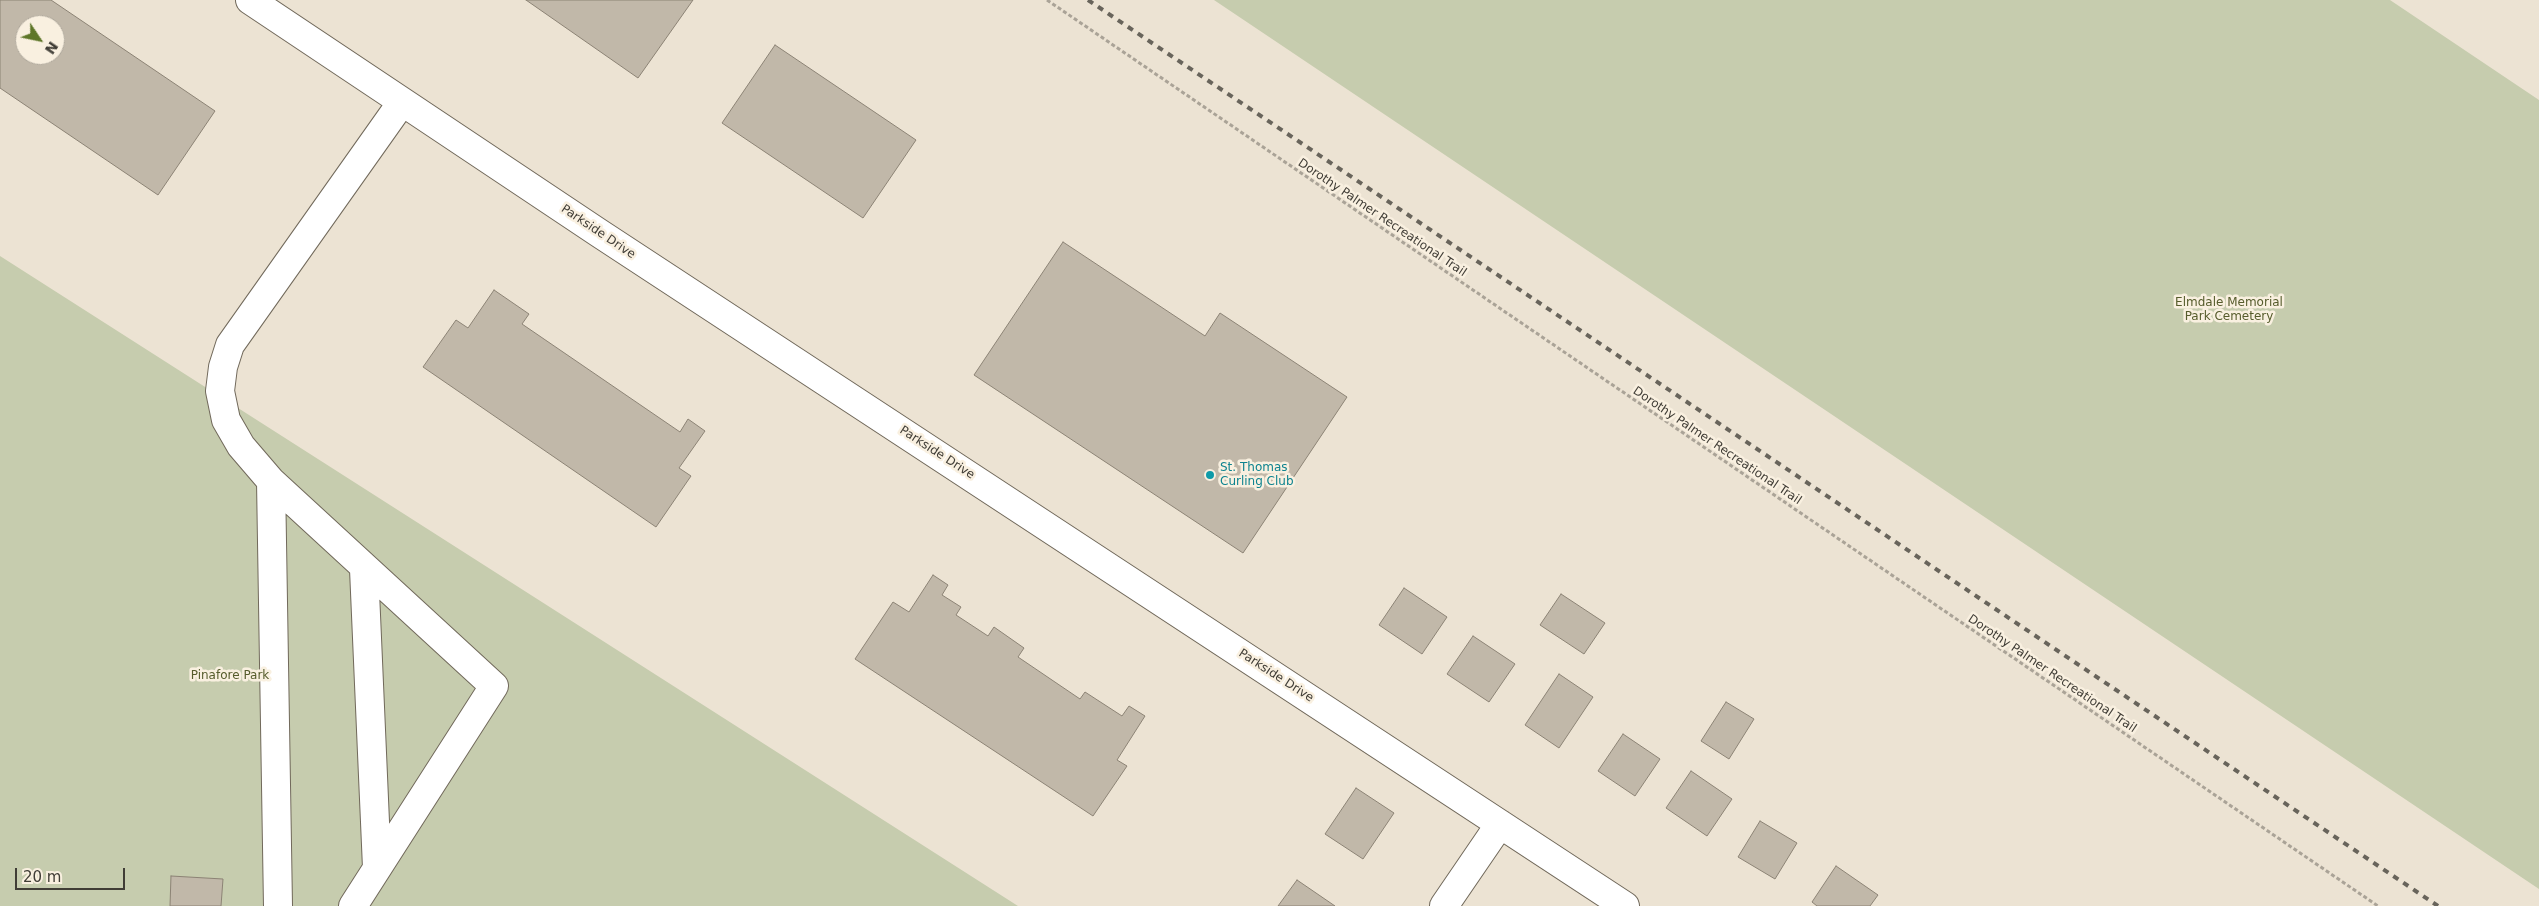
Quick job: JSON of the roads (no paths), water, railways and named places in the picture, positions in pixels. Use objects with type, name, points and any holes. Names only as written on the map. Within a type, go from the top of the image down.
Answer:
[{"type":"street","name":"Parkside Drive","points":[[250,0],[402,102],[1625,906]]},
{"type":"street","points":[[353,906],[494,686],[270,481],[241,446],[226,420],[220,391],[223,367],[230,345],[402,102]]},
{"type":"street","points":[[270,481],[278,906]]},
{"type":"street","points":[[364,569],[376,868]]},
{"type":"street","points":[[1444,906],[1500,824]]},
{"type":"railway","points":[[1088,0],[2438,906]]},
{"type":"place","name":"St. Thomas Curling Club","points":[[1210,475]]},
{"type":"park label","name":"Elmdale Memorial Park Cemetery","points":[[2229,310]]},
{"type":"park label","name":"Pinafore Park","points":[[230,676]]}]
